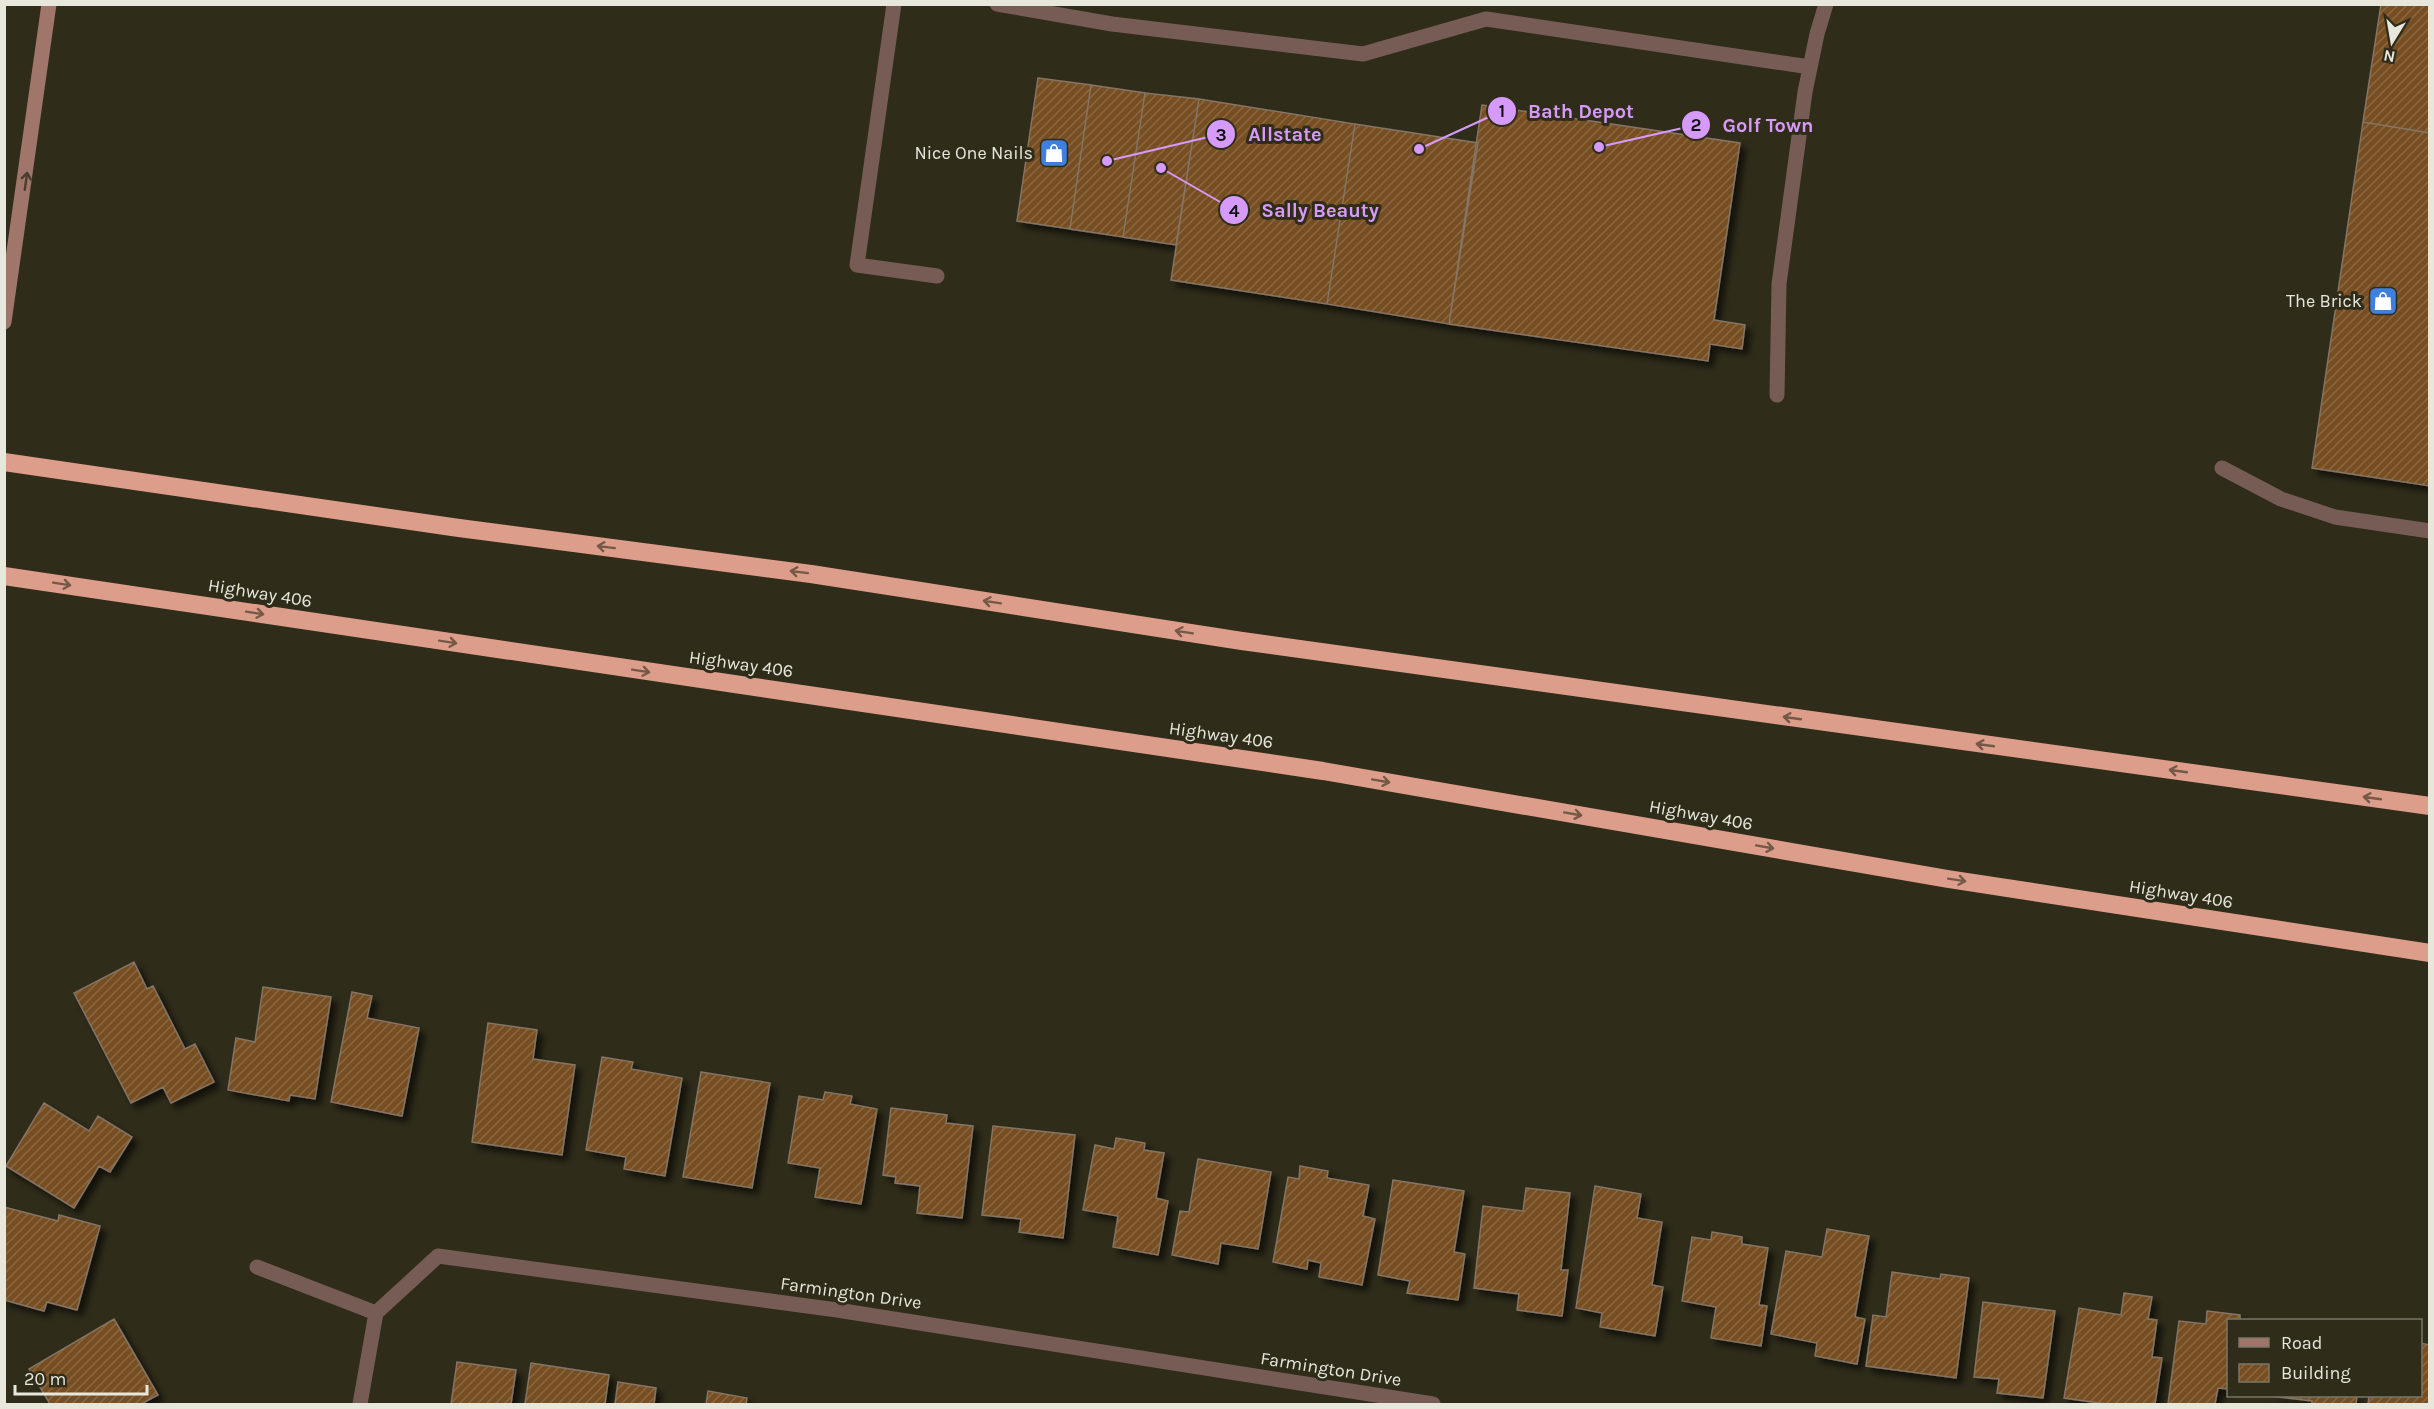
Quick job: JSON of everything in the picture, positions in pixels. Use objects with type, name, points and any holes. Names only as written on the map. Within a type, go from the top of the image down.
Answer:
[{"type":"highway","points":[[4,462],[459,528],[811,574],[1278,646],[2430,806]]},
{"type":"highway","name":"Highway 406","points":[[4,576],[1323,771],[1948,879],[2430,954]]},
{"type":"main road","points":[[4,322],[49,4]]},
{"type":"street","points":[[894,4],[857,265],[937,276]]},
{"type":"street","points":[[997,4],[1113,24],[1363,54],[1486,19],[1810,67]]},
{"type":"street","points":[[1777,395],[1779,284],[1810,67],[1826,4]]},
{"type":"street","points":[[2222,468],[2281,499],[2335,517],[2430,531]]},
{"type":"street","name":"Farmington Drive","points":[[376,1313],[438,1256],[837,1310],[1433,1404]]},
{"type":"street","points":[[258,1267],[376,1313],[360,1404]]},
{"type":"building","points":[[2381,4],[2430,4],[2430,133],[2363,122]]},
{"type":"building","name":"Nice One Nails","points":[[1038,78],[1091,85],[1070,229],[1017,221]]},
{"type":"building","points":[[1091,85],[1145,93],[1123,237],[1070,229]]},
{"type":"building","points":[[1145,93],[1199,99],[1176,245],[1123,237]]},
{"type":"building","points":[[1199,99],[1355,124],[1327,304],[1171,280]]},
{"type":"building","points":[[1482,105],[1740,143],[1714,320],[1745,325],[1742,349],[1710,344],[1708,361],[1449,324]]},
{"type":"building","name":"The Brick","points":[[2363,122],[2430,133],[2430,486],[2312,468]]},
{"type":"building","points":[[1355,124],[1478,143],[1449,324],[1327,304]]},
{"type":"building","points":[[134,962],[147,989],[153,986],[185,1049],[195,1044],[214,1082],[171,1103],[163,1087],[131,1103],[74,993]]},
{"type":"building","points":[[263,987],[331,997],[315,1099],[290,1095],[289,1101],[228,1090],[236,1038],[255,1042]]},
{"type":"building","points":[[352,992],[372,996],[367,1018],[419,1028],[402,1116],[331,1102]]},
{"type":"building","points":[[488,1023],[537,1030],[533,1059],[575,1065],[562,1155],[472,1142]]},
{"type":"building","points":[[602,1057],[633,1062],[631,1069],[682,1078],[665,1176],[624,1169],[626,1157],[586,1150]]},
{"type":"building","points":[[701,1072],[770,1083],[752,1188],[683,1177]]},
{"type":"building","points":[[825,1092],[852,1096],[850,1104],[877,1109],[861,1204],[815,1197],[820,1168],[788,1163],[799,1096],[823,1100]]},
{"type":"building","points":[[44,1103],[89,1131],[98,1116],[132,1137],[110,1172],[99,1166],[74,1208],[6,1166]]},
{"type":"building","points":[[891,1108],[947,1115],[946,1123],[973,1126],[962,1218],[917,1213],[920,1186],[895,1183],[896,1177],[883,1175]]},
{"type":"building","points":[[993,1126],[1075,1135],[1063,1238],[1019,1232],[1021,1219],[982,1215]]},
{"type":"building","points":[[1116,1138],[1145,1143],[1144,1150],[1164,1153],[1156,1198],[1168,1201],[1158,1255],[1113,1247],[1118,1216],[1083,1210],[1095,1145],[1114,1149]]},
{"type":"building","points":[[1198,1159],[1271,1172],[1258,1249],[1221,1243],[1218,1264],[1172,1255],[1180,1211],[1189,1212]]},
{"type":"building","points":[[1300,1166],[1328,1171],[1327,1178],[1369,1185],[1363,1216],[1375,1219],[1362,1285],[1319,1277],[1321,1263],[1308,1260],[1307,1269],[1273,1262],[1288,1177],[1299,1179]]},
{"type":"building","points":[[1393,1180],[1464,1191],[1454,1252],[1465,1254],[1458,1300],[1407,1293],[1410,1281],[1378,1275]]},
{"type":"building","points":[[1595,1186],[1641,1194],[1637,1218],[1662,1222],[1652,1285],[1663,1287],[1655,1336],[1600,1327],[1602,1313],[1576,1308]]},
{"type":"building","points":[[1526,1188],[1570,1193],[1561,1270],[1568,1270],[1562,1316],[1517,1310],[1519,1294],[1474,1288],[1483,1206],[1523,1211]]},
{"type":"building","points":[[4,1207],[58,1221],[59,1215],[100,1226],[77,1310],[47,1302],[44,1311],[4,1300]]},
{"type":"building","points":[[1827,1229],[1869,1236],[1855,1317],[1865,1319],[1857,1364],[1815,1356],[1817,1343],[1771,1334],[1786,1251],[1822,1257]]},
{"type":"building","points":[[1712,1232],[1742,1237],[1742,1244],[1768,1248],[1759,1305],[1767,1306],[1761,1346],[1711,1338],[1716,1307],[1682,1301],[1692,1237],[1711,1240]]},
{"type":"building","points":[[1892,1272],[1940,1279],[1941,1274],[1969,1278],[1956,1378],[1866,1366],[1873,1315],[1886,1317]]},
{"type":"building","points":[[2124,1293],[2152,1297],[2148,1319],[2157,1320],[2152,1357],[2162,1358],[2155,1404],[2106,1404],[2064,1398],[2079,1308],[2121,1315]]},
{"type":"building","points":[[1983,1302],[2055,1311],[2043,1398],[1997,1393],[1999,1379],[1974,1377]]},
{"type":"building","points":[[2207,1311],[2240,1315],[2240,1319],[2227,1319],[2227,1389],[2218,1388],[2215,1404],[2168,1404],[2179,1321],[2206,1324]]},
{"type":"building","points":[[114,1319],[158,1395],[141,1404],[50,1404],[29,1369]]},
{"type":"building","points":[[2422,1343],[2430,1345],[2430,1404],[2368,1404],[2369,1397],[2422,1397]]},
{"type":"building","points":[[457,1362],[516,1370],[511,1404],[451,1404]]},
{"type":"building","points":[[531,1363],[609,1375],[605,1404],[525,1404]]},
{"type":"building","points":[[618,1382],[656,1388],[654,1404],[615,1404]]},
{"type":"building","points":[[708,1391],[747,1398],[746,1404],[706,1404]]},
{"type":"building","points":[[2278,1397],[2357,1397],[2356,1404],[2312,1404],[2312,1401]]},
{"type":"place","name":"Golf Town","points":[[1599,147]]},
{"type":"place","name":"Bath Depot","points":[[1419,149]]},
{"type":"place","name":"Nice One Nails","points":[[1054,153]]},
{"type":"place","name":"Allstate","points":[[1107,161]]},
{"type":"place","name":"Sally Beauty","points":[[1161,168]]},
{"type":"place","name":"The Brick","points":[[2383,301]]}]
